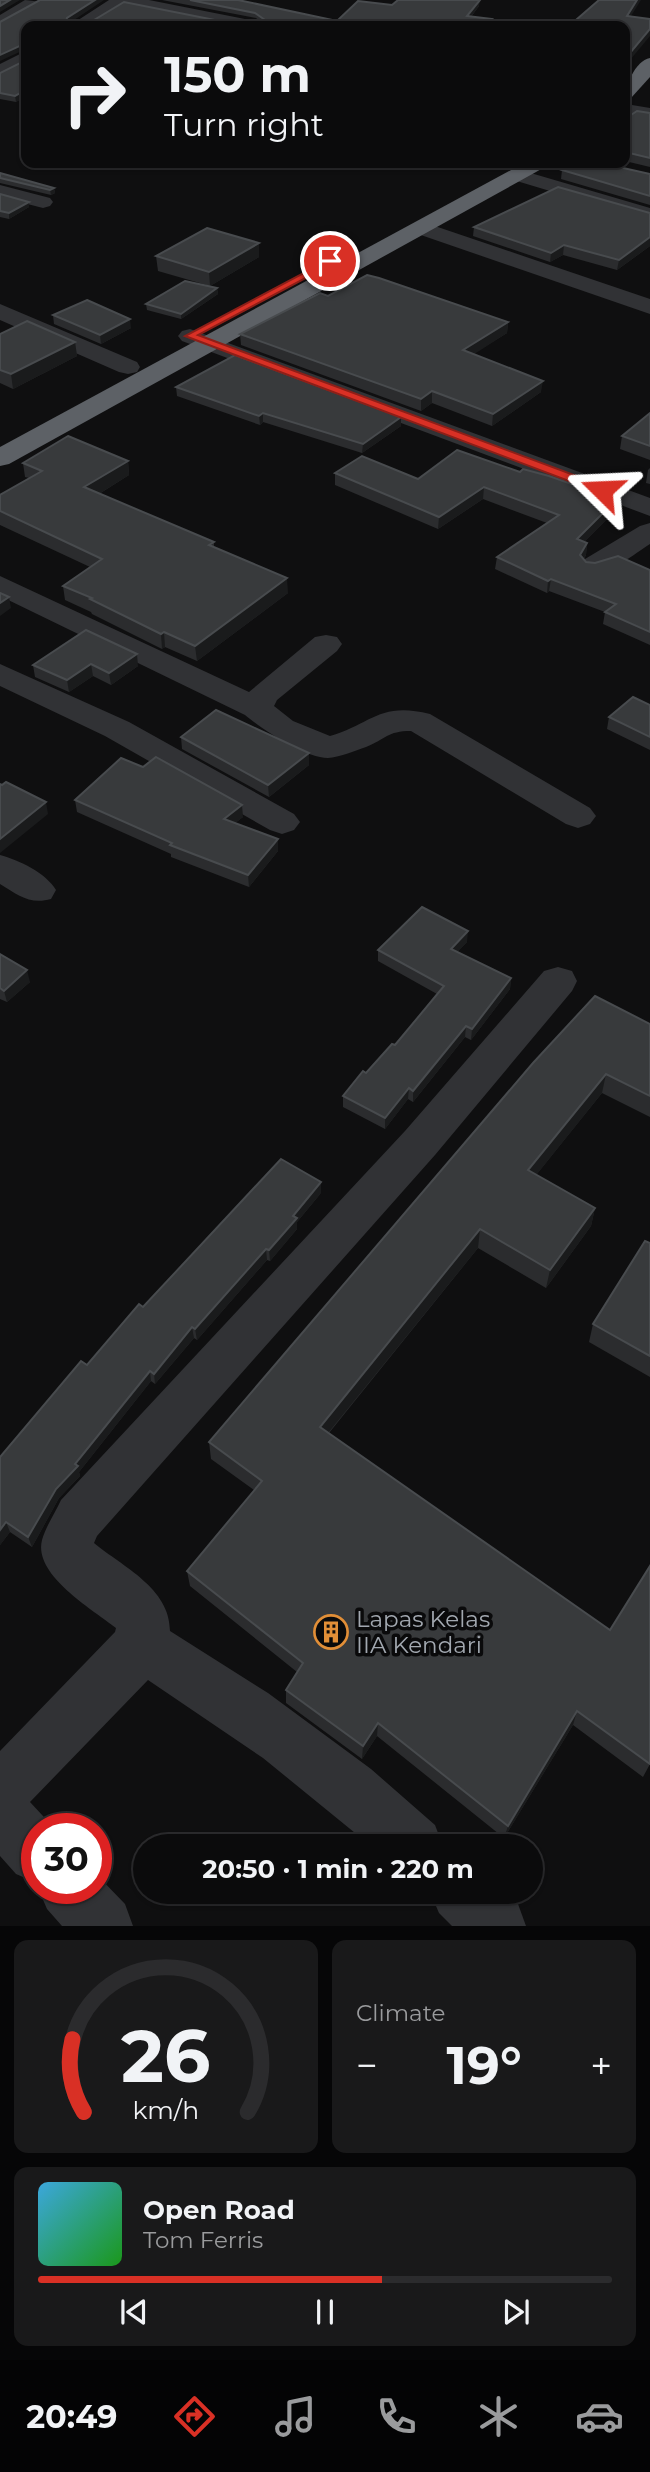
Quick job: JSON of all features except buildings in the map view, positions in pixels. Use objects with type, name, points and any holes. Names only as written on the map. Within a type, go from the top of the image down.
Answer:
[{"type":"highway","points":[[633,108],[637,83],[650,63]]},
{"type":"highway","points":[[633,108],[650,93]]},
{"type":"highway","points":[[0,437],[128,368],[200,340],[423,228],[515,169]]},
{"type":"highway","points":[[0,458],[200,340],[515,169]]},
{"type":"street","points":[[0,22],[34,2],[33,0]]},
{"type":"street","points":[[86,21],[123,0],[230,21]]},
{"type":"street","points":[[7,44],[21,45]]},
{"type":"street","points":[[0,72],[21,59]]},
{"type":"street","points":[[515,169],[650,215]]},
{"type":"street","points":[[0,191],[43,202]]},
{"type":"street","points":[[423,228],[650,307]]},
{"type":"street","points":[[7,314],[128,368]]},
{"type":"street","points":[[200,340],[650,508]]},
{"type":"street","points":[[595,565],[650,532]]},
{"type":"street","points":[[0,585],[257,708],[281,729],[328,747],[356,739],[387,722],[418,721],[578,816]]},
{"type":"street","points":[[257,708],[263,695],[326,644]]},
{"type":"street","points":[[0,674],[117,729],[282,822]]},
{"type":"street","points":[[0,867],[38,890]]},
{"type":"street","points":[[0,1792],[129,1660],[141,1644],[144,1632],[141,1614],[67,1555],[68,1541],[79,1518],[420,1143],[558,981]]},
{"type":"street","points":[[141,1644],[218,1693],[332,1774],[400,1834]]},
{"type":"street","points":[[0,1813],[21,1836]]},
{"type":"street","points":[[83,1904],[103,1926]]},
{"type":"street","points":[[473,1904],[496,1926]]},
{"type":"place","name":"Lapas Kelas IIA Kendari","points":[[331,1632]]},
{"type":"route","points":[[330,261],[190,336],[602,490]]}]
